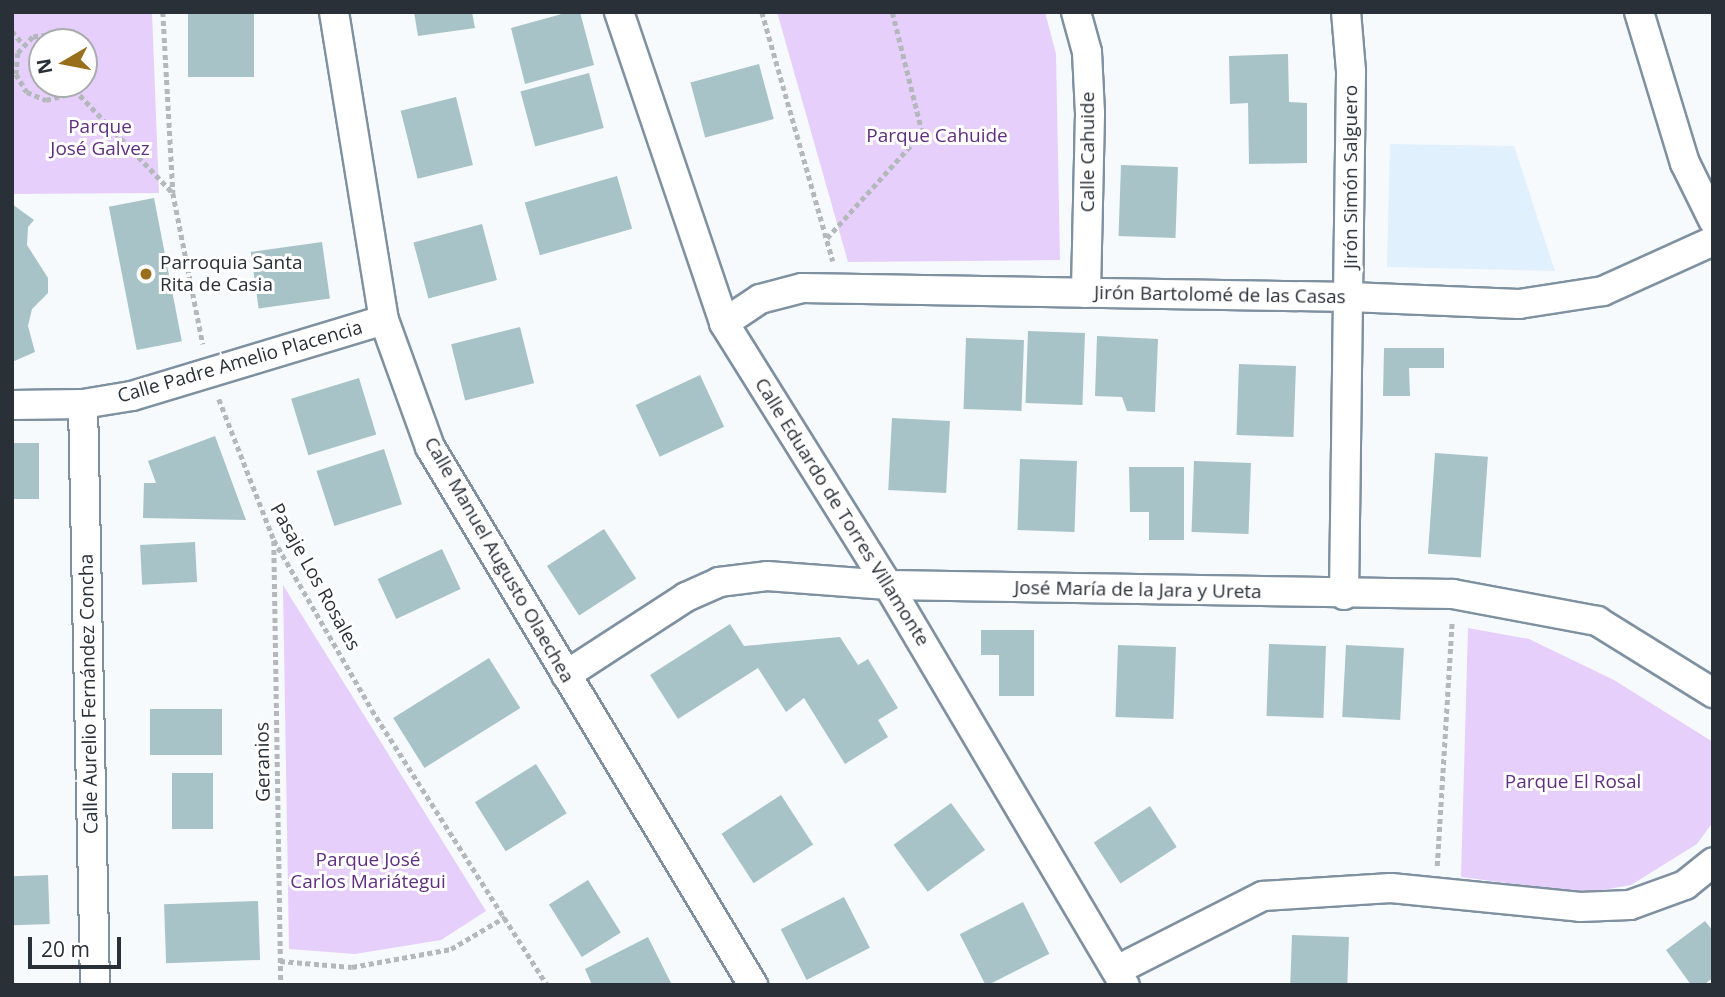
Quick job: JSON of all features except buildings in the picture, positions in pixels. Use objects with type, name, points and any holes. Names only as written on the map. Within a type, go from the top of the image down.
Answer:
[{"type":"street","name":"Calle Manuel Augusto Olaechea","points":[[334,12],[384,320],[430,447],[566,675],[743,982]]},
{"type":"street","name":"Calle Eduardo de Torres Villamonte","points":[[619,12],[724,323],[888,585],[1121,978]]},
{"type":"street","name":"Calle Cahuide","points":[[1076,12],[1087,52],[1090,114],[1086,293]]},
{"type":"street","name":"Jirón Simón Salguero","points":[[1344,595],[1351,71],[1346,12]]},
{"type":"street","points":[[1639,12],[1685,163],[1713,220]]},
{"type":"street","name":"Jirón Bartolomé de las Casas","points":[[724,323],[777,293],[802,288],[1350,296],[1519,304],[1603,291],[1713,241]]},
{"type":"street","name":"Calle Padre Amelio Placencia","points":[[12,405],[83,404],[132,396],[384,320]]},
{"type":"street","name":"Calle Aurelio Fernández Concha","points":[[83,404],[95,985]]},
{"type":"street","name":"José María de la Jara y Ureta","points":[[566,675],[686,597],[719,582],[767,576],[888,585],[1344,595],[1454,594],[1597,621],[1713,693]]},
{"type":"street","points":[[1121,978],[1263,896],[1391,888],[1580,907],[1630,905],[1685,885],[1713,862]]},
{"type":"path","name":"Pasaje Los Rosales","points":[[163,12],[173,193],[210,373],[274,540],[372,709],[547,985]]},
{"type":"path","points":[[762,12],[841,289]]},
{"type":"path","points":[[826,238],[922,133],[892,12]]},
{"type":"path","points":[[12,31],[23,44]]},
{"type":"path","points":[[23,44],[28,42]]},
{"type":"path","points":[[23,44],[16,74],[28,92]]},
{"type":"path","points":[[86,98],[173,193]]},
{"type":"path","name":"Geranios","points":[[274,540],[281,985]]},
{"type":"path","points":[[1435,891],[1454,594]]},
{"type":"path","points":[[280,961],[352,967],[452,949],[505,917]]},
{"type":"shaded area","points":[[1390,144],[1514,146],[1555,271],[1387,267]]},
{"type":"green space","name":"Parque José Galvez","points":[[12,12],[152,12],[159,193],[12,194]]},
{"type":"green space","name":"Parque Cahuide","points":[[777,12],[1045,12],[1056,54],[1060,260],[848,262]]},
{"type":"green space","name":"Parque José Carlos Mariátegui","points":[[283,585],[486,911],[441,940],[355,954],[289,949]]},
{"type":"green space","name":"Parque El Rosal","points":[[1468,628],[1529,639],[1614,680],[1713,742],[1713,822],[1697,844],[1631,885],[1585,893],[1461,877]]},
{"type":"place","name":"Parroquia Santa Rita de Casia","points":[[146,274]]}]
